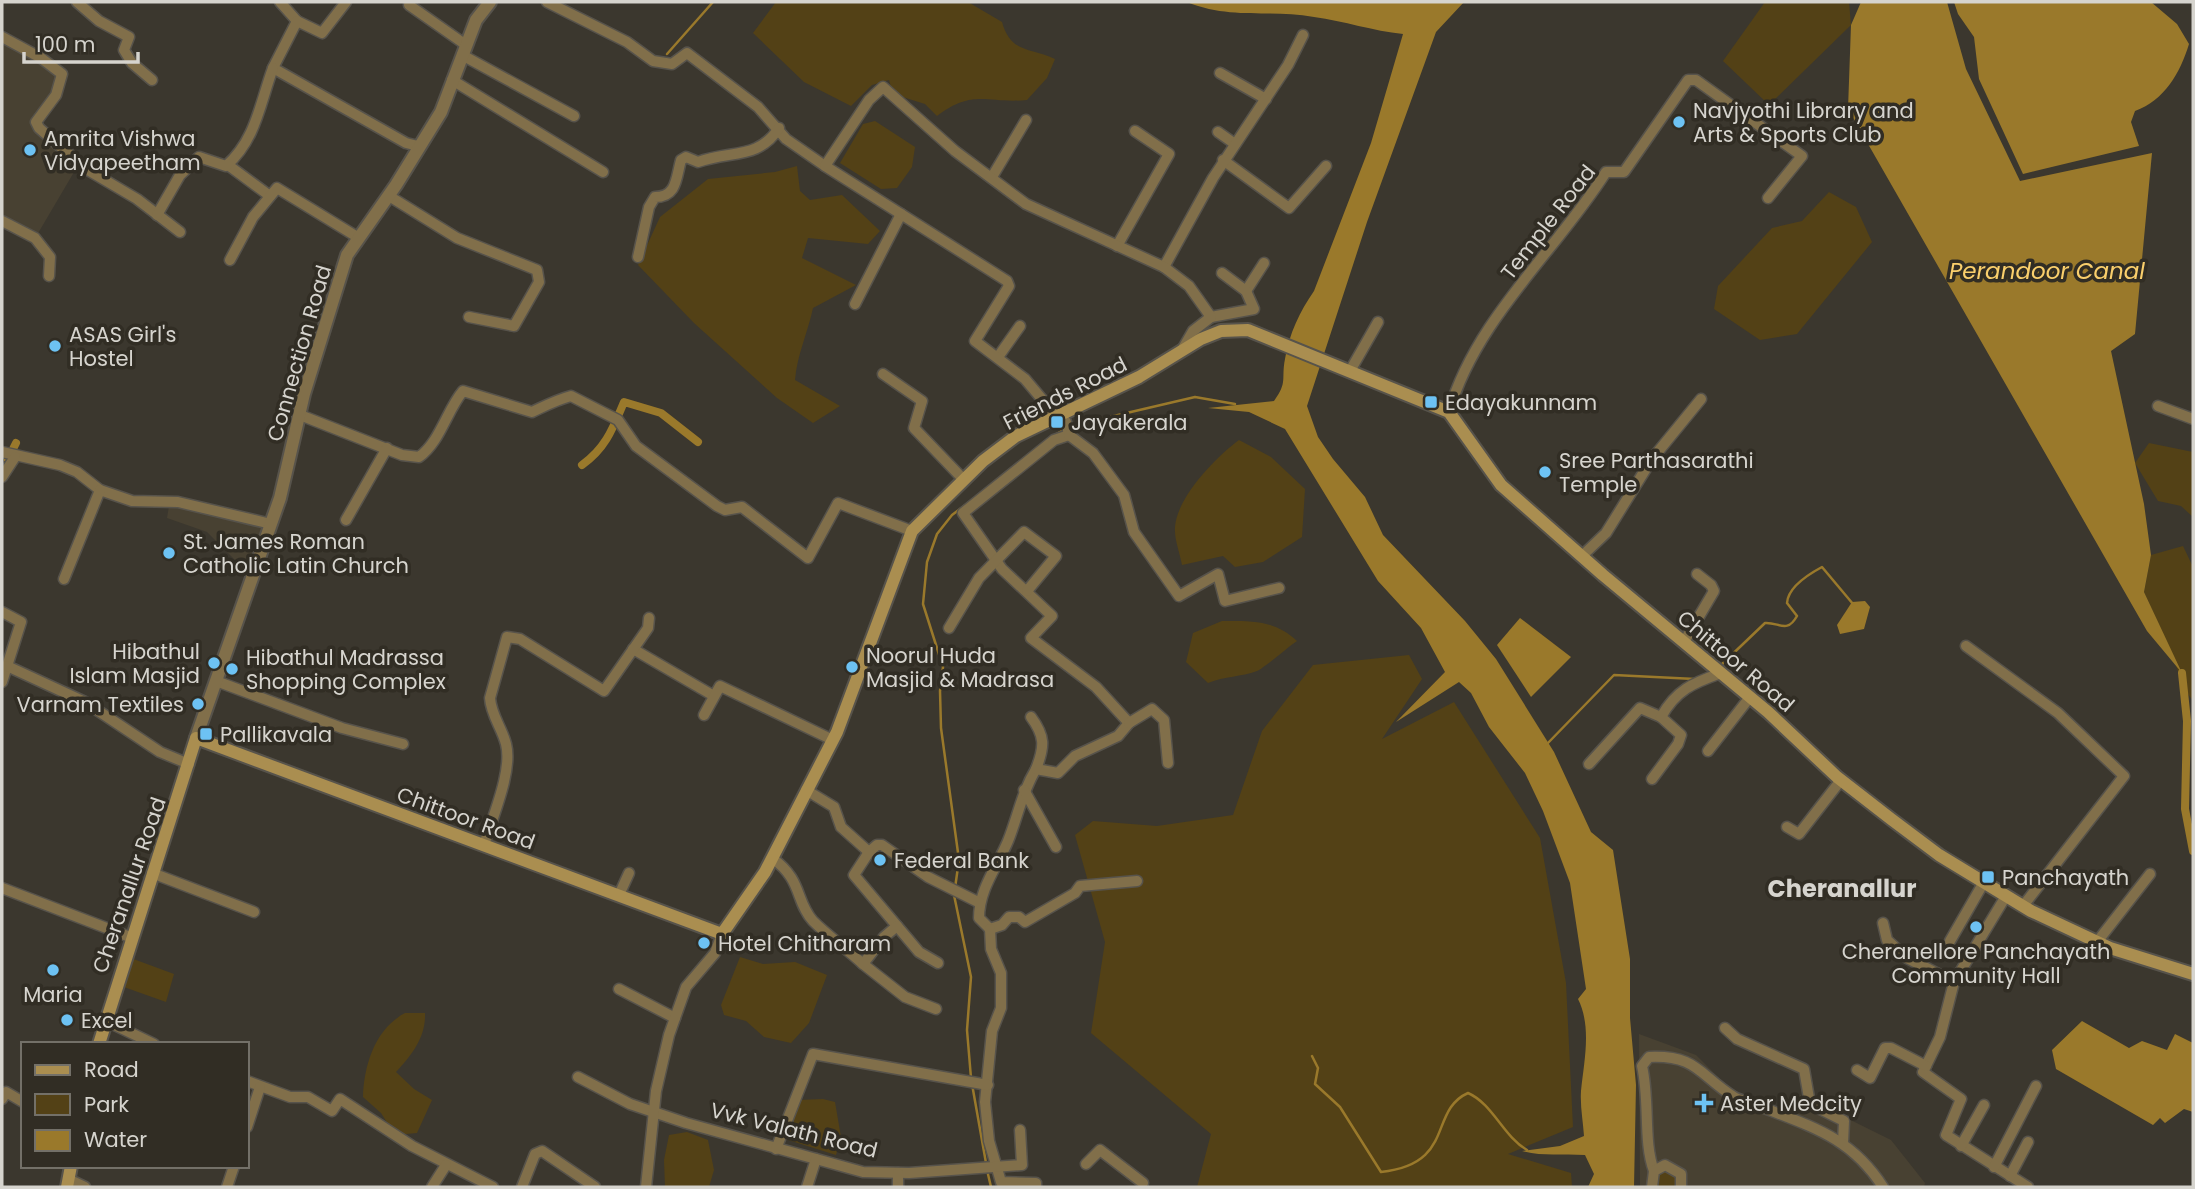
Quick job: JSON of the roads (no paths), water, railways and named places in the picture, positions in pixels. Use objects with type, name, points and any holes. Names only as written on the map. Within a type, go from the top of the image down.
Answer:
[{"type":"main road","name":"Friends Road","points":[[722,934],[772,858],[833,740],[873,643],[912,531],[964,480],[1016,436],[1064,424],[1212,334],[1233,329],[1248,330],[1350,371]]},
{"type":"main road","points":[[1350,371],[1449,412]]},
{"type":"main road","name":"Chittoor Road","points":[[1449,412],[1501,485],[1750,697],[1841,780],[1939,855],[2023,906],[2097,942],[2193,974]]},
{"type":"main road","name":"Chittoor Road","points":[[196,738],[722,934]]},
{"type":"main road","name":"Cheranallur Road","points":[[99,1042],[130,937],[196,738]]},
{"type":"street","points":[[77,2],[99,21],[129,37],[124,50],[132,63],[152,80]]},
{"type":"street","points":[[280,2],[297,22],[322,33],[346,2]]},
{"type":"street","name":"Connection Road","points":[[196,738],[271,524],[304,394],[326,331],[336,282],[347,255],[389,196],[441,112],[476,20],[490,2]]},
{"type":"street","points":[[547,2],[627,42],[653,61],[672,64],[687,53],[758,107],[786,139],[1007,281],[1009,286],[975,341],[1035,389],[1093,453],[1124,495],[1134,532],[1179,596],[1218,574],[1225,601],[1279,588]]},
{"type":"street","points":[[409,5],[464,50],[574,116]]},
{"type":"street","points":[[228,165],[246,144],[274,68],[297,22]]},
{"type":"street","points":[[1164,267],[1223,160],[1266,99],[1303,35]]},
{"type":"street","points":[[2,37],[41,58],[62,74],[56,94],[36,122],[39,128],[86,169],[137,199],[180,232]]},
{"type":"street","points":[[274,68],[406,143],[418,146]]},
{"type":"street","points":[[1220,73],[1266,99]]},
{"type":"street","points":[[452,80],[603,172]]},
{"type":"street","name":"Temple Road","points":[[1449,412],[1465,370],[1504,310],[1606,172],[1623,172],[1688,80],[1696,80],[1801,156],[1768,198]]},
{"type":"street","points":[[825,166],[869,100],[883,87],[941,140],[1026,204],[1164,267],[1189,286],[1210,317]]},
{"type":"street","points":[[992,177],[1026,120]]},
{"type":"street","points":[[638,257],[649,207],[655,197],[672,193],[681,160],[685,157],[698,162],[719,154],[754,151],[768,145],[779,128]]},
{"type":"street","points":[[1117,246],[1169,154],[1135,131]]},
{"type":"street","points":[[1218,132],[1235,144]]},
{"type":"street","points":[[157,215],[180,176],[199,157],[228,165],[270,196]]},
{"type":"street","points":[[1223,160],[1289,208],[1326,166]]},
{"type":"street","points":[[230,260],[253,217],[277,188],[359,238]]},
{"type":"street","points":[[389,196],[457,238],[537,270],[539,282],[514,326],[469,317]]},
{"type":"street","points":[[855,304],[901,214]]},
{"type":"street","points":[[2,221],[35,239],[43,248],[50,257],[49,276]]},
{"type":"street","points":[[1246,291],[1264,263]]},
{"type":"street","points":[[1182,350],[1193,331],[1210,317],[1255,309],[1246,291],[1222,273]]},
{"type":"street","points":[[1350,371],[1378,322]]},
{"type":"street","points":[[998,357],[1020,326]]},
{"type":"street","points":[[883,374],[922,401],[914,428],[964,480]]},
{"type":"street","points":[[300,415],[408,456],[423,455],[463,391],[533,412],[544,403],[556,404],[571,396],[618,420],[636,446],[708,501],[725,510],[742,507],[803,556],[810,557],[838,503],[912,531]]},
{"type":"street","points":[[1583,555],[1606,533],[1652,459],[1701,399]]},
{"type":"street","points":[[2158,406],[2193,419]]},
{"type":"street","points":[[1064,424],[1054,440],[964,513],[998,561],[1052,616],[1031,638],[1096,687],[1129,723]]},
{"type":"street","points":[[346,520],[387,448]]},
{"type":"street","points":[[2,477],[9,455],[47,461],[77,471],[100,490],[132,501],[197,505],[271,524]]},
{"type":"street","points":[[64,579],[100,490]]},
{"type":"street","points":[[949,628],[979,578],[1024,532],[1054,552],[1055,560],[1027,591]]},
{"type":"street","points":[[1684,642],[1714,592],[1711,584],[1697,574]]},
{"type":"street","points":[[2,612],[21,622],[6,662],[2,682]]},
{"type":"street","points":[[484,845],[509,762],[506,744],[490,708],[490,698],[507,637],[520,639],[604,691],[648,628],[649,618]]},
{"type":"street","points":[[1966,646],[2058,713],[2124,776],[2023,906]]},
{"type":"street","points":[[633,649],[714,696]]},
{"type":"street","points":[[6,662],[85,702],[160,752],[188,764]]},
{"type":"street","points":[[1661,717],[1685,686],[1716,669]]},
{"type":"street","points":[[216,681],[342,728],[403,744]]},
{"type":"street","points":[[704,715],[720,686],[833,740]]},
{"type":"street","points":[[1707,751],[1750,697]]},
{"type":"street","points":[[1589,764],[1640,708],[1661,717],[1681,735],[1678,744],[1651,779]]},
{"type":"street","points":[[1036,769],[1058,773],[1075,756],[1118,736],[1129,723],[1152,709],[1164,720],[1168,763]]},
{"type":"street","points":[[1031,717],[1042,732],[1045,748],[1024,790],[1009,837],[980,903],[979,918],[990,929],[991,949],[1001,973],[1001,1007],[992,1031],[985,1102],[989,1166],[1001,1182],[1037,1186]]},
{"type":"street","points":[[1787,827],[1799,834],[1841,780]]},
{"type":"street","points":[[806,790],[834,807],[841,827],[869,852]]},
{"type":"street","points":[[1024,790],[1056,847]]},
{"type":"street","points":[[938,963],[919,952],[854,874],[869,852],[877,845],[882,845],[928,877],[980,903]]},
{"type":"street","points":[[772,858],[785,867],[798,887],[811,919],[905,996],[936,1009]]},
{"type":"street","points":[[152,873],[254,912]]},
{"type":"street","points":[[619,895],[629,873]]},
{"type":"street","points":[[2097,942],[2150,874]]},
{"type":"street","points":[[990,929],[1009,917],[1019,917],[1025,922],[1075,893],[1080,886],[1137,881]]},
{"type":"street","points":[[1950,941],[1984,882]]},
{"type":"street","points":[[2,888],[130,937]]},
{"type":"street","points":[[2006,896],[1954,982],[1940,1037],[1923,1072],[1961,1099],[1946,1135],[2028,1187]]},
{"type":"street","points":[[1883,923],[1887,940],[1907,958],[1954,982]]},
{"type":"street","points":[[863,964],[884,937],[897,926]]},
{"type":"street","points":[[646,1187],[660,1065],[686,987],[715,953],[722,934]]},
{"type":"street","points":[[619,989],[675,1018]]},
{"type":"street","points":[[104,1020],[150,1042]]},
{"type":"street","points":[[1726,1028],[1737,1039],[1804,1069],[1810,1104],[1844,1121],[1843,1143]]},
{"type":"street","points":[[1857,1070],[1870,1079],[1885,1048],[1891,1048],[1926,1066]]},
{"type":"street","points":[[776,1149],[813,1054],[988,1085]]},
{"type":"street","points":[[1652,1187],[1654,1171],[1647,1153],[1648,1092],[1642,1066],[1649,1057],[1687,1060],[1736,1098],[1843,1143],[1868,1162],[1884,1187]]},
{"type":"street","name":"Vvk Valath Road","points":[[578,1077],[630,1104],[776,1149],[863,1172],[898,1173],[1022,1166],[1020,1130]]},
{"type":"street","points":[[248,1081],[290,1097],[308,1097],[332,1111],[340,1099],[446,1165],[493,1187]]},
{"type":"street","points":[[1994,1167],[2036,1086]]},
{"type":"street","points":[[248,1124],[260,1087]]},
{"type":"street","points":[[2,1099],[6,1092],[21,1101]]},
{"type":"street","points":[[1961,1146],[1984,1105]]},
{"type":"street","points":[[2010,1177],[2028,1142]]},
{"type":"street","points":[[1086,1164],[1100,1150],[1141,1185],[1155,1182]]},
{"type":"street","points":[[522,1187],[535,1154],[541,1151],[595,1187]]},
{"type":"street","points":[[807,1187],[816,1159]]},
{"type":"street","points":[[432,1187],[446,1165]]},
{"type":"street","points":[[1654,1171],[1665,1165],[1677,1169],[1682,1187]]},
{"type":"street","points":[[227,1187],[233,1168]]},
{"type":"street","points":[[898,1173],[898,1187]]},
{"type":"street","points":[[69,1177],[85,1187]]},
{"type":"water","points":[[1187,2],[1464,2],[1436,32],[1367,222],[1307,406],[1318,437],[1365,497],[1383,535],[1465,621],[1496,659],[1554,752],[1591,832],[1613,850],[1630,959],[1630,1018],[1636,1085],[1634,1187],[1588,1187],[1594,1174],[1585,1155],[1522,1151],[1560,1146],[1584,1136],[1581,1097],[1586,1044],[1585,1021],[1578,999],[1586,989],[1570,883],[1543,811],[1525,773],[1489,727],[1471,693],[1459,682],[1396,722],[1445,672],[1421,628],[1378,581],[1285,429],[1249,412],[1208,408],[1274,401],[1278,395],[1283,385],[1285,359],[1292,332],[1314,291],[1371,143],[1403,34],[1297,15],[1219,11]]},
{"type":"water","name":"Perandoor Canal","points":[[1861,2],[1947,2],[1966,69],[2020,181],[2152,153],[2135,334],[2111,351],[2144,504],[2151,555],[2144,592],[2182,673],[2147,631],[1848,109],[1851,25]]},
{"type":"water","points":[[1954,2],[2151,2],[2177,24],[2189,44],[2176,75],[2163,93],[2135,111],[2131,122],[2139,146],[2023,174],[1979,79],[1974,37],[1958,14]]},
{"type":"water","points":[[1865,601],[1870,607],[1864,629],[1840,634],[1837,625],[1852,602]]},
{"type":"water","points":[[1520,618],[1571,657],[1531,697],[1497,645]]},
{"type":"water","points":[[2082,1021],[2129,1048],[2142,1041],[2167,1050],[2175,1034],[2193,1043],[2193,1112],[2184,1109],[2165,1123],[2160,1118],[2153,1125],[2056,1069],[2052,1050]]},
{"type":"waterway","points":[[667,54],[713,2]]},
{"type":"waterway","points":[[1071,426],[1195,397],[1235,404]]},
{"type":"waterway","points":[[582,465],[603,444],[624,402],[661,413],[698,442]]},
{"type":"waterway","points":[[1053,436],[1065,429]]},
{"type":"waterway","points":[[8,459],[16,443]]},
{"type":"waterway","points":[[1003,475],[1033,451]]},
{"type":"waterway","points":[[955,888],[959,860],[941,728],[940,691],[943,667],[923,604],[927,562],[937,534],[952,515],[976,497]]},
{"type":"waterway","points":[[1719,667],[1765,623],[1790,625],[1797,616],[1787,603],[1788,597],[1805,577],[1822,567],[1853,604]]},
{"type":"waterway","points":[[2182,673],[2187,721],[2185,809],[2193,851]]},
{"type":"waterway","points":[[1546,745],[1614,675],[1695,679]]},
{"type":"waterway","points":[[954,895],[971,977],[967,1030],[971,1078]]},
{"type":"waterway","points":[[1312,1056],[1318,1068],[1315,1084],[1340,1107],[1381,1172],[1405,1167],[1421,1159],[1438,1136],[1448,1112],[1456,1101],[1468,1093],[1477,1098],[1511,1137],[1527,1150]]},
{"type":"waterway","points":[[972,1084],[986,1163]]},
{"type":"waterway","points":[[987,1170],[991,1187]]},
{"type":"place","name":"Navjyothi Library and Arts & Sports Club","points":[[1679,122]]},
{"type":"place","name":"Amrita Vishwa Vidyapeetham","points":[[30,150]]},
{"type":"place","name":"ASAS Girl's Hostel","points":[[55,346]]},
{"type":"place","name":"Edayakunnam","points":[[1431,402]]},
{"type":"place","name":"Jayakerala","points":[[1057,422]]},
{"type":"place","name":"Sree Parthasarathi Temple","points":[[1545,472]]},
{"type":"place","name":"St. James Roman Catholic Latin Church","points":[[169,553]]},
{"type":"place","name":"Hibathul Islam Masjid","points":[[214,663]]},
{"type":"place","name":"Noorul Huda Masjid & Madrasa","points":[[852,667]]},
{"type":"place","name":"Hibathul Madrassa Shopping Complex","points":[[232,669]]},
{"type":"place","name":"Varnam Textiles","points":[[198,704]]},
{"type":"place","name":"Pallikavala","points":[[206,734]]},
{"type":"place","name":"Federal Bank","points":[[880,860]]},
{"type":"place","name":"Panchayath","points":[[1988,877]]},
{"type":"place","name":"Cheranellore Panchayath Community Hall","points":[[1976,927]]},
{"type":"place","name":"Hotel Chitharam","points":[[704,943]]},
{"type":"place","name":"Maria","points":[[53,970]]},
{"type":"place","name":"Excel","points":[[67,1020]]},
{"type":"place","name":"Aster Medcity","points":[[1704,1103]]},
{"type":"district","name":"Cheranallur","points":[[1842,888]]}]
